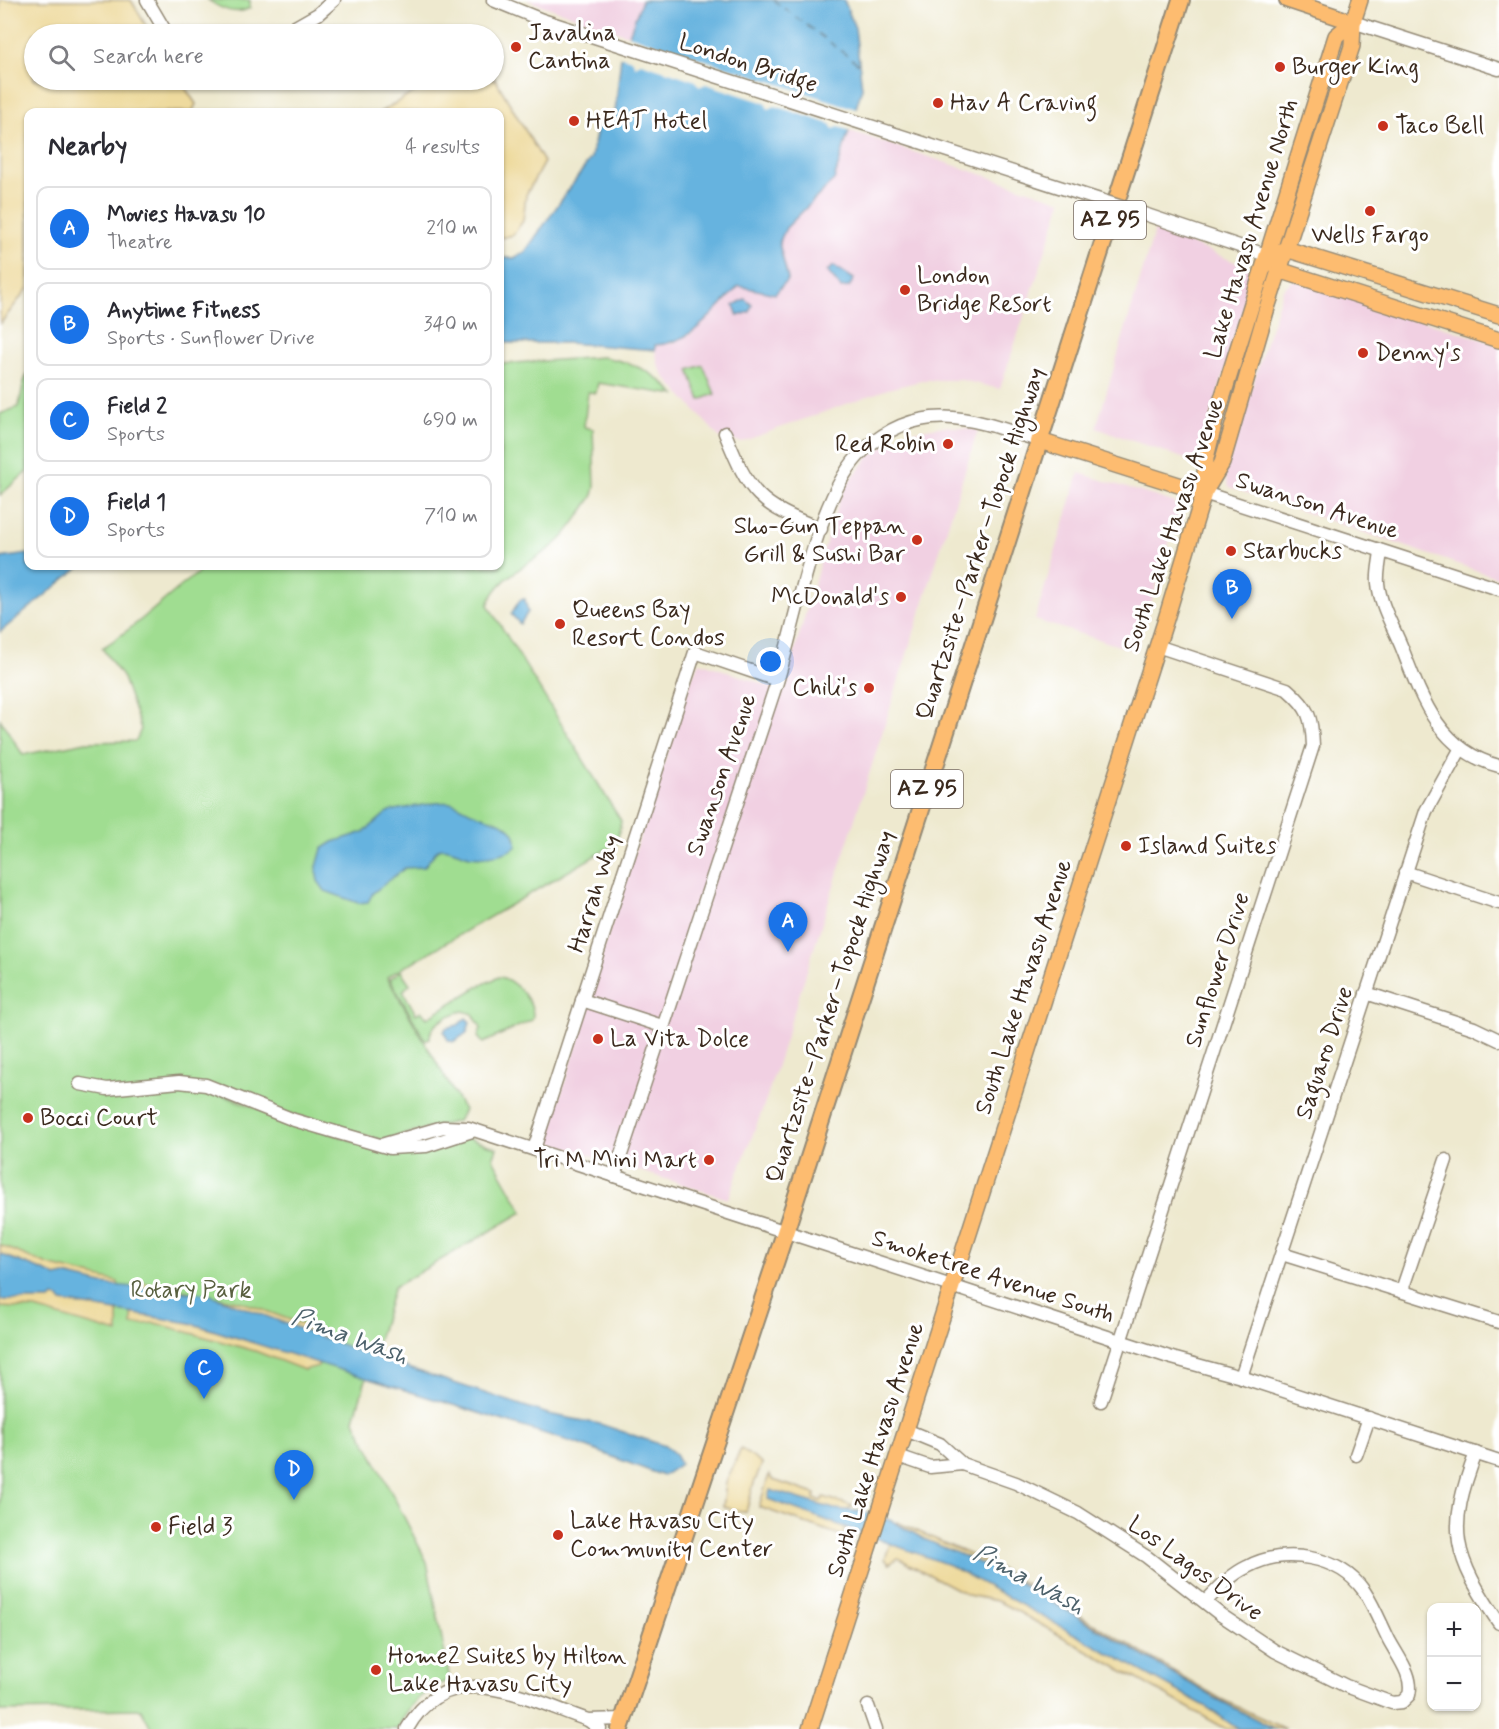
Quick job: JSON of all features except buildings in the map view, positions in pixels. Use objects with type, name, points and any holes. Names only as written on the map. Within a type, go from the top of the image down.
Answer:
[{"type":"highway","name":"Quartzsite–Parker–Topock Highway","points":[[622,1724],[784,1232],[1181,0]]},
{"type":"main road","points":[[1287,0],[1353,22]]},
{"type":"main road","name":"Lake Havasu Avenue North","points":[[1279,259],[1352,46],[1353,22],[1360,0]]},
{"type":"main road","points":[[1279,259],[1459,302],[1499,315]]},
{"type":"main road","points":[[1279,259],[1391,305],[1499,340]]},
{"type":"main road","name":"South Lake Havasu Avenue","points":[[810,1729],[1204,493],[1222,463],[1279,259]]},
{"type":"main road","points":[[1391,305],[1410,302],[1448,313],[1454,311],[1459,302]]},
{"type":"main road","name":"Swanson Avenue","points":[[1040,441],[1204,493]]},
{"type":"street","points":[[147,0],[161,24]]},
{"type":"street","points":[[300,24],[318,14],[334,0]]},
{"type":"street","name":"London Bridge","points":[[492,0],[554,24],[1279,259]]},
{"type":"street","points":[[1353,22],[1499,69]]},
{"type":"street","name":"Swanson Avenue","points":[[614,1176],[777,680],[832,495],[849,466],[872,443],[901,426],[922,420],[955,417],[977,420],[1040,441]]},
{"type":"street","points":[[725,433],[742,475],[765,503],[821,529]]},
{"type":"street","name":"Swanson Avenue","points":[[1204,493],[1499,589]]},
{"type":"street","points":[[1381,551],[1379,588],[1421,699],[1437,725],[1461,748],[1499,766]]},
{"type":"street","name":"Sunflower Drive","points":[[1101,1401],[1313,746],[1312,719],[1302,701],[1287,689],[1157,646]]},
{"type":"street","name":"Harrah Way","points":[[534,1149],[695,652],[777,680]]},
{"type":"street","name":"Saguaro Drive","points":[[1241,1377],[1426,811],[1461,748]]},
{"type":"street","points":[[1405,872],[1499,903]]},
{"type":"street","points":[[1366,993],[1474,1028],[1499,1040]]},
{"type":"street","points":[[582,1000],[662,1026]]},
{"type":"street","name":"Smoketree Avenue South","points":[[80,1084],[107,1089],[179,1082],[206,1085],[294,1120],[381,1145],[400,1148],[426,1146],[475,1131],[1499,1461]]},
{"type":"street","points":[[1402,1290],[1446,1160]]},
{"type":"street","points":[[1282,1254],[1499,1322]]},
{"type":"street","points":[[1356,1455],[1369,1418]]},
{"type":"street","name":"Los Lagos Drive","points":[[906,1430],[940,1444],[962,1464],[1016,1483],[1078,1513],[1147,1557],[1205,1602],[1247,1634],[1303,1666],[1391,1702],[1405,1701],[1410,1692],[1408,1677],[1364,1592],[1353,1580],[1332,1566],[1301,1557],[1269,1558],[1239,1571],[1205,1602]]},
{"type":"street","points":[[1476,1453],[1459,1500],[1458,1539],[1469,1578],[1499,1623]]},
{"type":"street","name":"Los Lagos Drive","points":[[898,1456],[933,1467],[962,1464]]},
{"type":"street","points":[[407,1729],[417,1714],[436,1696],[453,1689],[474,1685],[494,1688],[588,1720],[622,1724]]},
{"type":"street","points":[[868,1706],[876,1729]]},
{"type":"street","points":[[588,1720],[600,1729]]},
{"type":"shaded area","points":[[527,0],[642,0],[628,35]]},
{"type":"shaded area","name":"London Bridge Resort","points":[[850,131],[1062,201],[1000,389],[962,380],[925,380],[888,389],[741,442],[719,437],[664,376],[658,364],[654,345],[673,343],[691,334],[739,286],[788,279],[779,243],[786,228],[834,180]]},
{"type":"shaded area","points":[[1155,229],[1247,267],[1254,275],[1197,463],[1096,428]]},
{"type":"shaded area","points":[[1294,280],[1499,345],[1499,578],[1229,487],[1224,474],[1283,289]]},
{"type":"shaded area","points":[[945,426],[978,430],[765,1103],[728,1199],[546,1141],[583,1026],[593,981],[692,677],[700,662],[783,691],[829,532],[840,498],[850,480],[870,456],[895,439],[914,431]]},
{"type":"shaded area","points":[[1079,473],[1173,502],[1179,511],[1136,651],[1035,620]]},
{"type":"green space","points":[[208,0],[250,0],[250,8],[239,11],[228,10]]},
{"type":"green space","name":"Rotary Park","points":[[602,357],[643,369],[660,380],[675,395],[598,383],[596,393],[588,392],[584,427],[593,429],[595,487],[593,495],[563,536],[551,548],[501,584],[488,605],[621,821],[617,843],[387,977],[464,1110],[458,1121],[382,1140],[197,1087],[371,1147],[465,1137],[497,1148],[493,1159],[523,1212],[394,1287],[354,1419],[427,1562],[450,1680],[418,1698],[398,1729],[152,1729],[141,1709],[0,1711],[0,719],[23,755],[86,742],[136,741],[141,729],[123,678],[102,648],[127,631],[198,573],[198,570],[504,570],[504,364]]},
{"type":"green space","points":[[703,365],[715,394],[700,400],[689,370]]},
{"type":"green space","points":[[24,382],[24,474],[0,495],[0,414],[18,407]]},
{"type":"green space","points":[[401,971],[410,984],[403,991],[416,1014],[421,1011],[427,1018],[479,986],[499,977],[511,982],[523,993],[531,1007],[532,1020],[483,1043],[478,1037],[481,1028],[473,1014],[463,1011],[442,1020],[433,1028],[430,1038],[425,1040],[390,979]]},
{"type":"sand","points":[[0,0],[131,0],[145,24],[24,24],[24,90],[187,90],[196,104],[194,108],[24,108],[24,293],[0,324]]},
{"type":"sand","points":[[418,90],[502,90],[544,162],[526,195],[523,221],[513,235],[504,237],[504,108],[387,108]]},
{"type":"sand","points":[[0,1245],[48,1265],[118,1282],[118,1333],[35,1309],[0,1307]]},
{"type":"sand","points":[[138,1282],[242,1302],[325,1333],[318,1366],[304,1370],[255,1351],[155,1323],[132,1325],[133,1284]]},
{"type":"sand","points":[[741,1449],[762,1464],[746,1512],[723,1507],[726,1482]]},
{"type":"sand","points":[[769,1475],[773,1480],[815,1494],[814,1499],[821,1501],[824,1497],[853,1506],[848,1509],[861,1515],[844,1530],[843,1536],[759,1507]]},
{"type":"sand","points":[[897,1522],[997,1567],[1221,1699],[1285,1729],[1226,1729],[997,1601],[968,1595],[898,1558],[889,1564],[885,1559]]},
{"type":"water","points":[[642,0],[844,0],[855,28],[862,88],[834,180],[786,228],[779,243],[788,279],[775,294],[739,286],[702,324],[680,339],[655,345],[655,350],[568,343],[504,341],[504,258],[514,258],[525,252],[591,158],[598,125],[606,127],[614,122],[621,56]]},
{"type":"water","points":[[834,266],[854,279],[849,287],[841,288],[827,271]]},
{"type":"water","points":[[745,299],[752,305],[750,312],[738,316],[734,305]]},
{"type":"water","points":[[24,555],[24,570],[76,570],[0,632],[0,558]]},
{"type":"water","points":[[525,599],[528,612],[520,624],[511,614],[520,600]]},
{"type":"water","points":[[435,803],[453,803],[503,824],[513,833],[516,847],[500,854],[481,857],[438,849],[424,867],[405,868],[373,893],[368,902],[358,903],[325,891],[318,881],[316,870],[322,849],[333,842],[364,832],[389,811]]},
{"type":"water","points":[[466,1018],[470,1022],[467,1033],[453,1042],[448,1040],[444,1032],[446,1028],[458,1025]]},
{"type":"water","points":[[0,1254],[56,1277],[65,1275],[102,1284],[208,1294],[372,1356],[548,1414],[600,1424],[665,1446],[674,1453],[680,1464],[663,1476],[581,1445],[190,1323],[62,1302],[59,1298],[53,1297],[50,1300],[0,1300]]},
{"type":"water","points":[[770,1490],[834,1509],[865,1512],[892,1521],[924,1539],[1003,1573],[1215,1698],[1275,1729],[1238,1729],[1205,1706],[949,1565],[768,1499]]},
{"type":"pier","points":[[625,34],[859,110],[853,132],[839,127],[833,129],[830,124],[775,106],[768,109],[765,103],[706,84],[699,87],[696,81],[641,63],[635,66],[632,60],[618,56]]},
{"type":"ferry route","points":[[773,0],[860,65]]},
{"type":"place","name":"Javalina Cantina","points":[[516,47]]},
{"type":"place","name":"Burger King","points":[[1280,67]]},
{"type":"place","name":"Hav A Craving","points":[[938,103]]},
{"type":"place","name":"HEAT Hotel","points":[[574,121]]},
{"type":"place","name":"Taco Bell","points":[[1383,126]]},
{"type":"place","name":"Wells Fargo","points":[[1370,211]]},
{"type":"place","name":"London Bridge Resort","points":[[905,290]]},
{"type":"place","name":"Denny's","points":[[1363,353]]},
{"type":"place","name":"Red Robin","points":[[948,444]]},
{"type":"place","name":"Sho-Gun Teppan Grill & Sushi Bar","points":[[917,540]]},
{"type":"place","name":"Starbucks","points":[[1231,551]]},
{"type":"place","name":"McDonald's","points":[[901,597]]},
{"type":"place","name":"Anytime Fitness","points":[[1232,619]]},
{"type":"place","name":"Queens Bay Resort Condos","points":[[560,624]]},
{"type":"place","name":"Chili's","points":[[869,688]]},
{"type":"place","name":"Island Suites","points":[[1126,846]]},
{"type":"place","name":"Movies Havasu 10","points":[[788,952]]},
{"type":"place","name":"La Vita Dolce","points":[[598,1039]]},
{"type":"place","name":"Bocci Court","points":[[28,1118]]},
{"type":"place","name":"Tri M Mini Mart","points":[[709,1160]]},
{"type":"place","name":"Field 2","points":[[204,1399]]},
{"type":"place","name":"Field 1","points":[[294,1500]]},
{"type":"place","name":"Field 3","points":[[156,1527]]},
{"type":"place","name":"Lake Havasu City Community Center","points":[[558,1535]]},
{"type":"place","name":"Home2 Suites by Hilton Lake Havasu City","points":[[376,1670]]},
{"type":"water label","name":"Pima Wash","points":[[350,1337]]},
{"type":"water label","name":"Pima Wash","points":[[1029,1580]]}]
